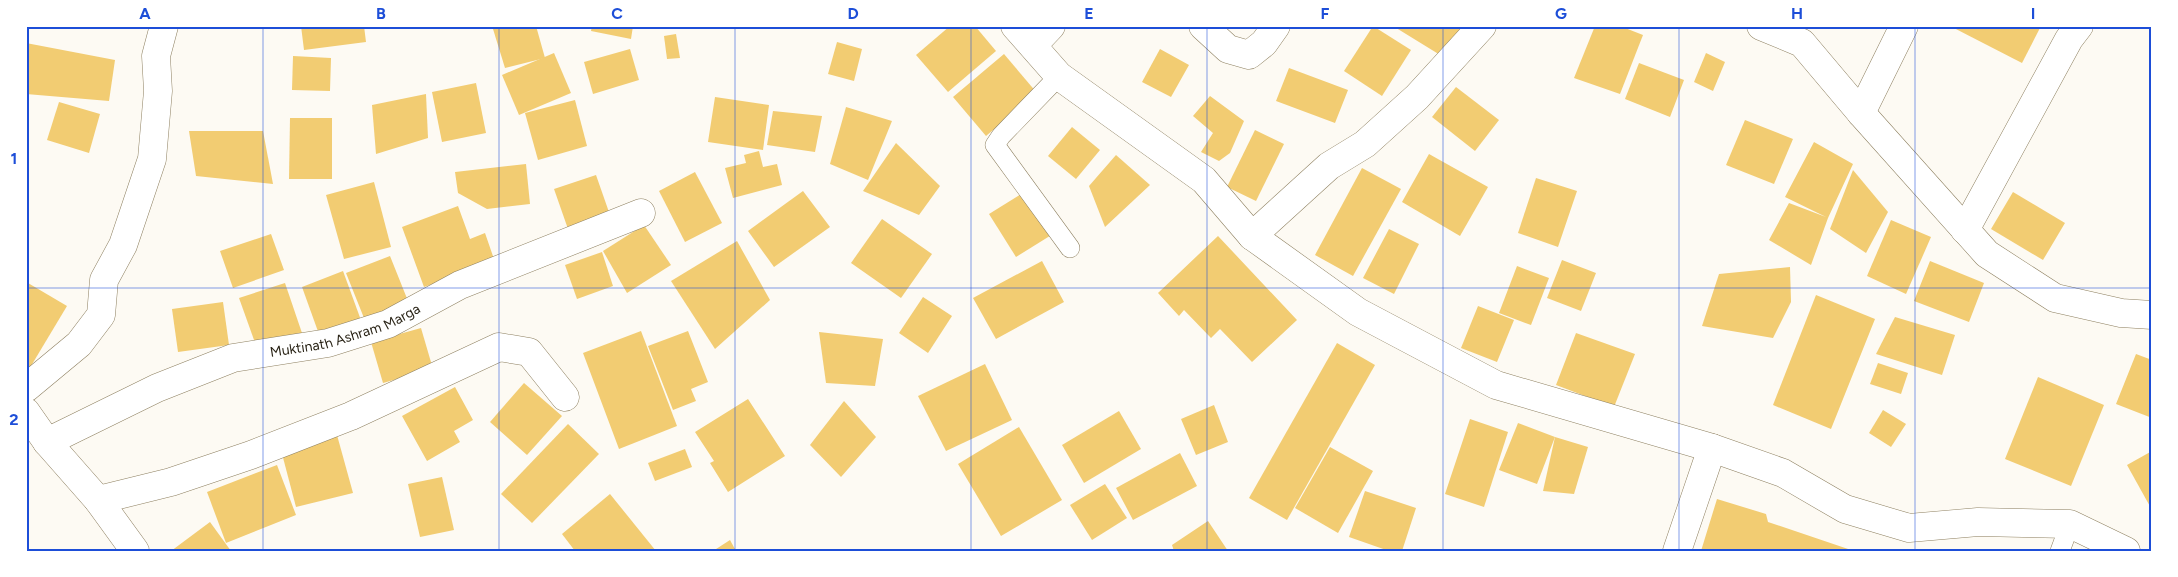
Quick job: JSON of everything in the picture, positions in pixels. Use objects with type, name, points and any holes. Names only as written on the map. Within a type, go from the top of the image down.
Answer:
[{"type":"street","points":[[26,388],[79,344],[101,315],[104,280],[123,245],[152,159],[158,91],[156,56],[164,26]]},
{"type":"street","points":[[1203,26],[1228,49],[1249,55],[1264,43],[1276,26]]},
{"type":"street","points":[[1252,236],[1330,166],[1365,144],[1402,111],[1482,26]]},
{"type":"street","points":[[1761,26],[1802,43],[1861,113],[1987,254],[2055,298],[2121,314],[2152,315]]},
{"type":"street","points":[[1861,113],[1904,26]]},
{"type":"street","points":[[1965,230],[2069,39],[2079,26]]},
{"type":"street","points":[[1033,32],[1059,76],[1204,180],[1252,236],[1358,312],[1496,385],[1712,448],[1783,473],[1845,509],[1909,528],[1978,522],[2070,524],[2126,551]]},
{"type":"street","name":"Muktinath Ashram Marga","points":[[47,442],[157,388],[233,358],[328,343],[388,324],[460,284],[641,213]]},
{"type":"street","points":[[98,500],[171,482],[250,455],[350,416],[500,347],[530,352],[564,397]]},
{"type":"street","points":[[26,412],[47,442],[98,500],[135,551]]},
{"type":"street","points":[[1677,551],[1712,448]]},
{"type":"lane","points":[[1059,76],[1001,136],[995,145],[1070,248]]},
{"type":"lane","points":[[2060,551],[2070,524]]},
{"type":"building","points":[[301,26],[364,26],[366,42],[304,50]]},
{"type":"building","points":[[502,26],[536,26],[545,58],[505,68],[493,29]]},
{"type":"building","points":[[592,26],[633,26],[631,39],[591,31]]},
{"type":"building","points":[[950,26],[975,26],[996,51],[948,92],[916,55]]},
{"type":"building","points":[[1373,26],[1411,50],[1382,96],[1344,71]]},
{"type":"building","points":[[1393,26],[1464,26],[1445,58]]},
{"type":"building","points":[[1595,26],[1620,26],[1643,35],[1620,94],[1574,78]]},
{"type":"building","points":[[1950,26],[2041,26],[2022,63]]},
{"type":"building","points":[[676,34],[680,58],[667,59],[664,36]]},
{"type":"building","points":[[837,42],[862,49],[854,81],[828,74]]},
{"type":"building","points":[[26,43],[115,60],[109,101],[26,94]]},
{"type":"building","points":[[630,49],[639,80],[593,94],[584,62]]},
{"type":"building","points":[[1160,49],[1189,65],[1171,97],[1142,82]]},
{"type":"building","points":[[554,53],[571,93],[519,115],[502,75]]},
{"type":"building","points":[[1706,53],[1725,62],[1713,91],[1694,82]]},
{"type":"building","points":[[1004,54],[1037,93],[986,136],[953,97]]},
{"type":"building","points":[[293,56],[331,58],[330,91],[292,90]]},
{"type":"building","points":[[1639,63],[1684,80],[1670,117],[1625,99]]},
{"type":"building","points":[[1289,68],[1348,90],[1335,123],[1276,101]]},
{"type":"building","points":[[476,83],[486,133],[442,142],[432,92]]},
{"type":"building","points":[[1456,87],[1499,120],[1475,151],[1432,117]]},
{"type":"building","points":[[426,94],[428,138],[376,154],[372,105]]},
{"type":"building","points":[[1210,96],[1244,121],[1230,153],[1219,161],[1201,152],[1213,133],[1193,116]]},
{"type":"building","points":[[715,97],[769,105],[763,150],[708,142]]},
{"type":"building","points":[[575,100],[587,146],[538,160],[525,113]]},
{"type":"building","points":[[59,102],[100,114],[89,153],[47,140]]},
{"type":"building","points":[[846,107],[892,121],[868,180],[830,164]]},
{"type":"building","points":[[773,111],[822,116],[815,152],[767,145]]},
{"type":"building","points":[[290,118],[332,118],[332,179],[289,179]]},
{"type":"building","points":[[1745,120],[1793,139],[1774,184],[1726,165]]},
{"type":"building","points":[[1072,127],[1100,150],[1076,179],[1048,156]]},
{"type":"building","points":[[1255,130],[1284,144],[1256,201],[1227,187]]},
{"type":"building","points":[[189,131],[263,131],[273,184],[196,176]]},
{"type":"building","points":[[1814,142],[1853,164],[1828,218],[1811,265],[1769,240],[1789,203],[1826,217],[1785,197]]},
{"type":"building","points":[[896,143],[940,186],[919,215],[863,191]]},
{"type":"building","points":[[759,151],[763,167],[777,164],[782,185],[733,198],[725,168],[746,163],[744,155]]},
{"type":"building","points":[[1429,154],[1488,187],[1460,236],[1402,202]]},
{"type":"building","points":[[1116,155],[1150,185],[1105,227],[1089,186]]},
{"type":"building","points":[[526,164],[530,204],[487,209],[458,193],[455,172]]},
{"type":"building","points":[[1362,168],[1401,189],[1353,276],[1315,255]]},
{"type":"building","points":[[1853,170],[1888,212],[1866,253],[1830,229]]},
{"type":"building","points":[[695,172],[722,223],[685,242],[659,191]]},
{"type":"building","points":[[596,175],[610,215],[568,229],[554,189]]},
{"type":"building","points":[[1536,178],[1577,191],[1558,247],[1518,233]]},
{"type":"building","points":[[374,182],[391,247],[344,259],[326,195]]},
{"type":"building","points":[[803,191],[830,227],[774,267],[748,231]]},
{"type":"building","points":[[1026,191],[1053,234],[1016,257],[989,214]]},
{"type":"building","points":[[2013,192],[2065,223],[2043,260],[1991,229]]},
{"type":"building","points":[[458,206],[470,239],[485,233],[495,262],[424,287],[402,227]]},
{"type":"building","points":[[882,219],[932,254],[901,298],[851,263]]},
{"type":"building","points":[[1891,220],[1931,237],[1906,294],[1867,276]]},
{"type":"building","points":[[644,225],[671,265],[627,293],[603,251]]},
{"type":"building","points":[[1389,229],[1419,244],[1394,294],[1363,278]]},
{"type":"building","points":[[271,234],[284,270],[233,288],[220,251]]},
{"type":"building","points":[[1218,236],[1297,320],[1252,362],[1220,329],[1211,338],[1184,310],[1179,316],[1158,293]]},
{"type":"building","points":[[737,241],[770,300],[715,349],[671,281]]},
{"type":"building","points":[[602,252],[613,286],[577,299],[565,265]]},
{"type":"building","points":[[390,256],[410,306],[366,323],[346,273]]},
{"type":"building","points":[[1562,260],[1596,273],[1581,311],[1547,298]]},
{"type":"building","points":[[1042,261],[1064,302],[996,339],[973,298]]},
{"type":"building","points":[[1930,261],[1984,283],[1969,322],[1914,301]]},
{"type":"building","points":[[1517,266],[1549,278],[1531,325],[1499,313]]},
{"type":"building","points":[[1790,267],[1791,302],[1773,338],[1702,326],[1719,274]]},
{"type":"building","points":[[343,271],[362,323],[320,337],[302,287]]},
{"type":"building","points":[[28,283],[67,306],[28,371],[26,370],[26,286]]},
{"type":"building","points":[[285,283],[303,336],[258,351],[239,298]]},
{"type":"building","points":[[1816,295],[1875,319],[1831,429],[1773,405]]},
{"type":"building","points":[[923,297],[952,316],[928,353],[899,333]]},
{"type":"building","points":[[223,302],[229,345],[178,352],[172,309]]},
{"type":"building","points":[[1478,306],[1514,320],[1497,362],[1461,348]]},
{"type":"building","points":[[1895,317],[1955,335],[1942,375],[1876,354]]},
{"type":"building","points":[[421,328],[433,369],[383,383],[371,342]]},
{"type":"building","points":[[641,331],[677,426],[619,449],[583,353]]},
{"type":"building","points":[[688,331],[708,382],[691,389],[696,401],[673,410],[648,346]]},
{"type":"building","points":[[819,332],[883,339],[875,386],[826,383]]},
{"type":"building","points":[[1576,333],[1635,354],[1614,407],[1556,385]]},
{"type":"building","points":[[1337,343],[1375,365],[1287,520],[1249,498]]},
{"type":"building","points":[[2136,354],[2152,360],[2152,418],[2116,404]]},
{"type":"building","points":[[1878,363],[1908,373],[1901,394],[1870,384]]},
{"type":"building","points":[[985,364],[1012,420],[946,451],[918,396]]},
{"type":"building","points":[[2038,377],[2104,405],[2071,486],[2005,459]]},
{"type":"building","points":[[524,383],[562,416],[527,455],[490,422]]},
{"type":"building","points":[[455,387],[473,420],[454,431],[460,442],[427,461],[402,416]]},
{"type":"building","points":[[748,399],[785,456],[728,492],[710,463],[714,461],[695,432]]},
{"type":"building","points":[[844,401],[876,437],[841,477],[810,445]]},
{"type":"building","points":[[1214,405],[1228,442],[1196,455],[1181,419]]},
{"type":"building","points":[[1883,410],[1906,424],[1891,447],[1869,433]]},
{"type":"building","points":[[1119,411],[1141,449],[1084,483],[1062,445]]},
{"type":"building","points":[[1470,419],[1508,432],[1484,507],[1445,494]]},
{"type":"building","points":[[1518,423],[1555,437],[1537,484],[1499,470]]},
{"type":"building","points":[[568,424],[599,454],[532,523],[501,494]]},
{"type":"building","points":[[1019,427],[1062,500],[1001,536],[958,464]]},
{"type":"building","points":[[337,435],[353,493],[296,507],[281,450]]},
{"type":"building","points":[[1555,437],[1588,447],[1574,494],[1543,491]]},
{"type":"building","points":[[1330,447],[1373,471],[1338,533],[1295,508]]},
{"type":"building","points":[[685,449],[692,467],[655,481],[648,463]]},
{"type":"building","points":[[2152,451],[2152,510],[2127,465]]},
{"type":"building","points":[[1180,453],[1197,486],[1133,520],[1116,488]]},
{"type":"building","points":[[277,465],[296,515],[226,543],[207,492]]},
{"type":"building","points":[[442,477],[454,530],[420,537],[408,484]]},
{"type":"building","points":[[1105,484],[1127,518],[1092,540],[1070,505]]},
{"type":"building","points":[[1365,491],[1416,508],[1402,551],[1389,551],[1349,537]]},
{"type":"building","points":[[610,494],[656,551],[575,551],[562,534]]},
{"type":"building","points":[[1717,499],[1766,514],[1768,522],[1854,551],[1701,551]]},
{"type":"building","points":[[1208,521],[1228,551],[1174,551],[1172,545]]},
{"type":"building","points":[[210,522],[231,551],[171,551]]},
{"type":"building","points":[[730,540],[736,551],[713,551]]}]
